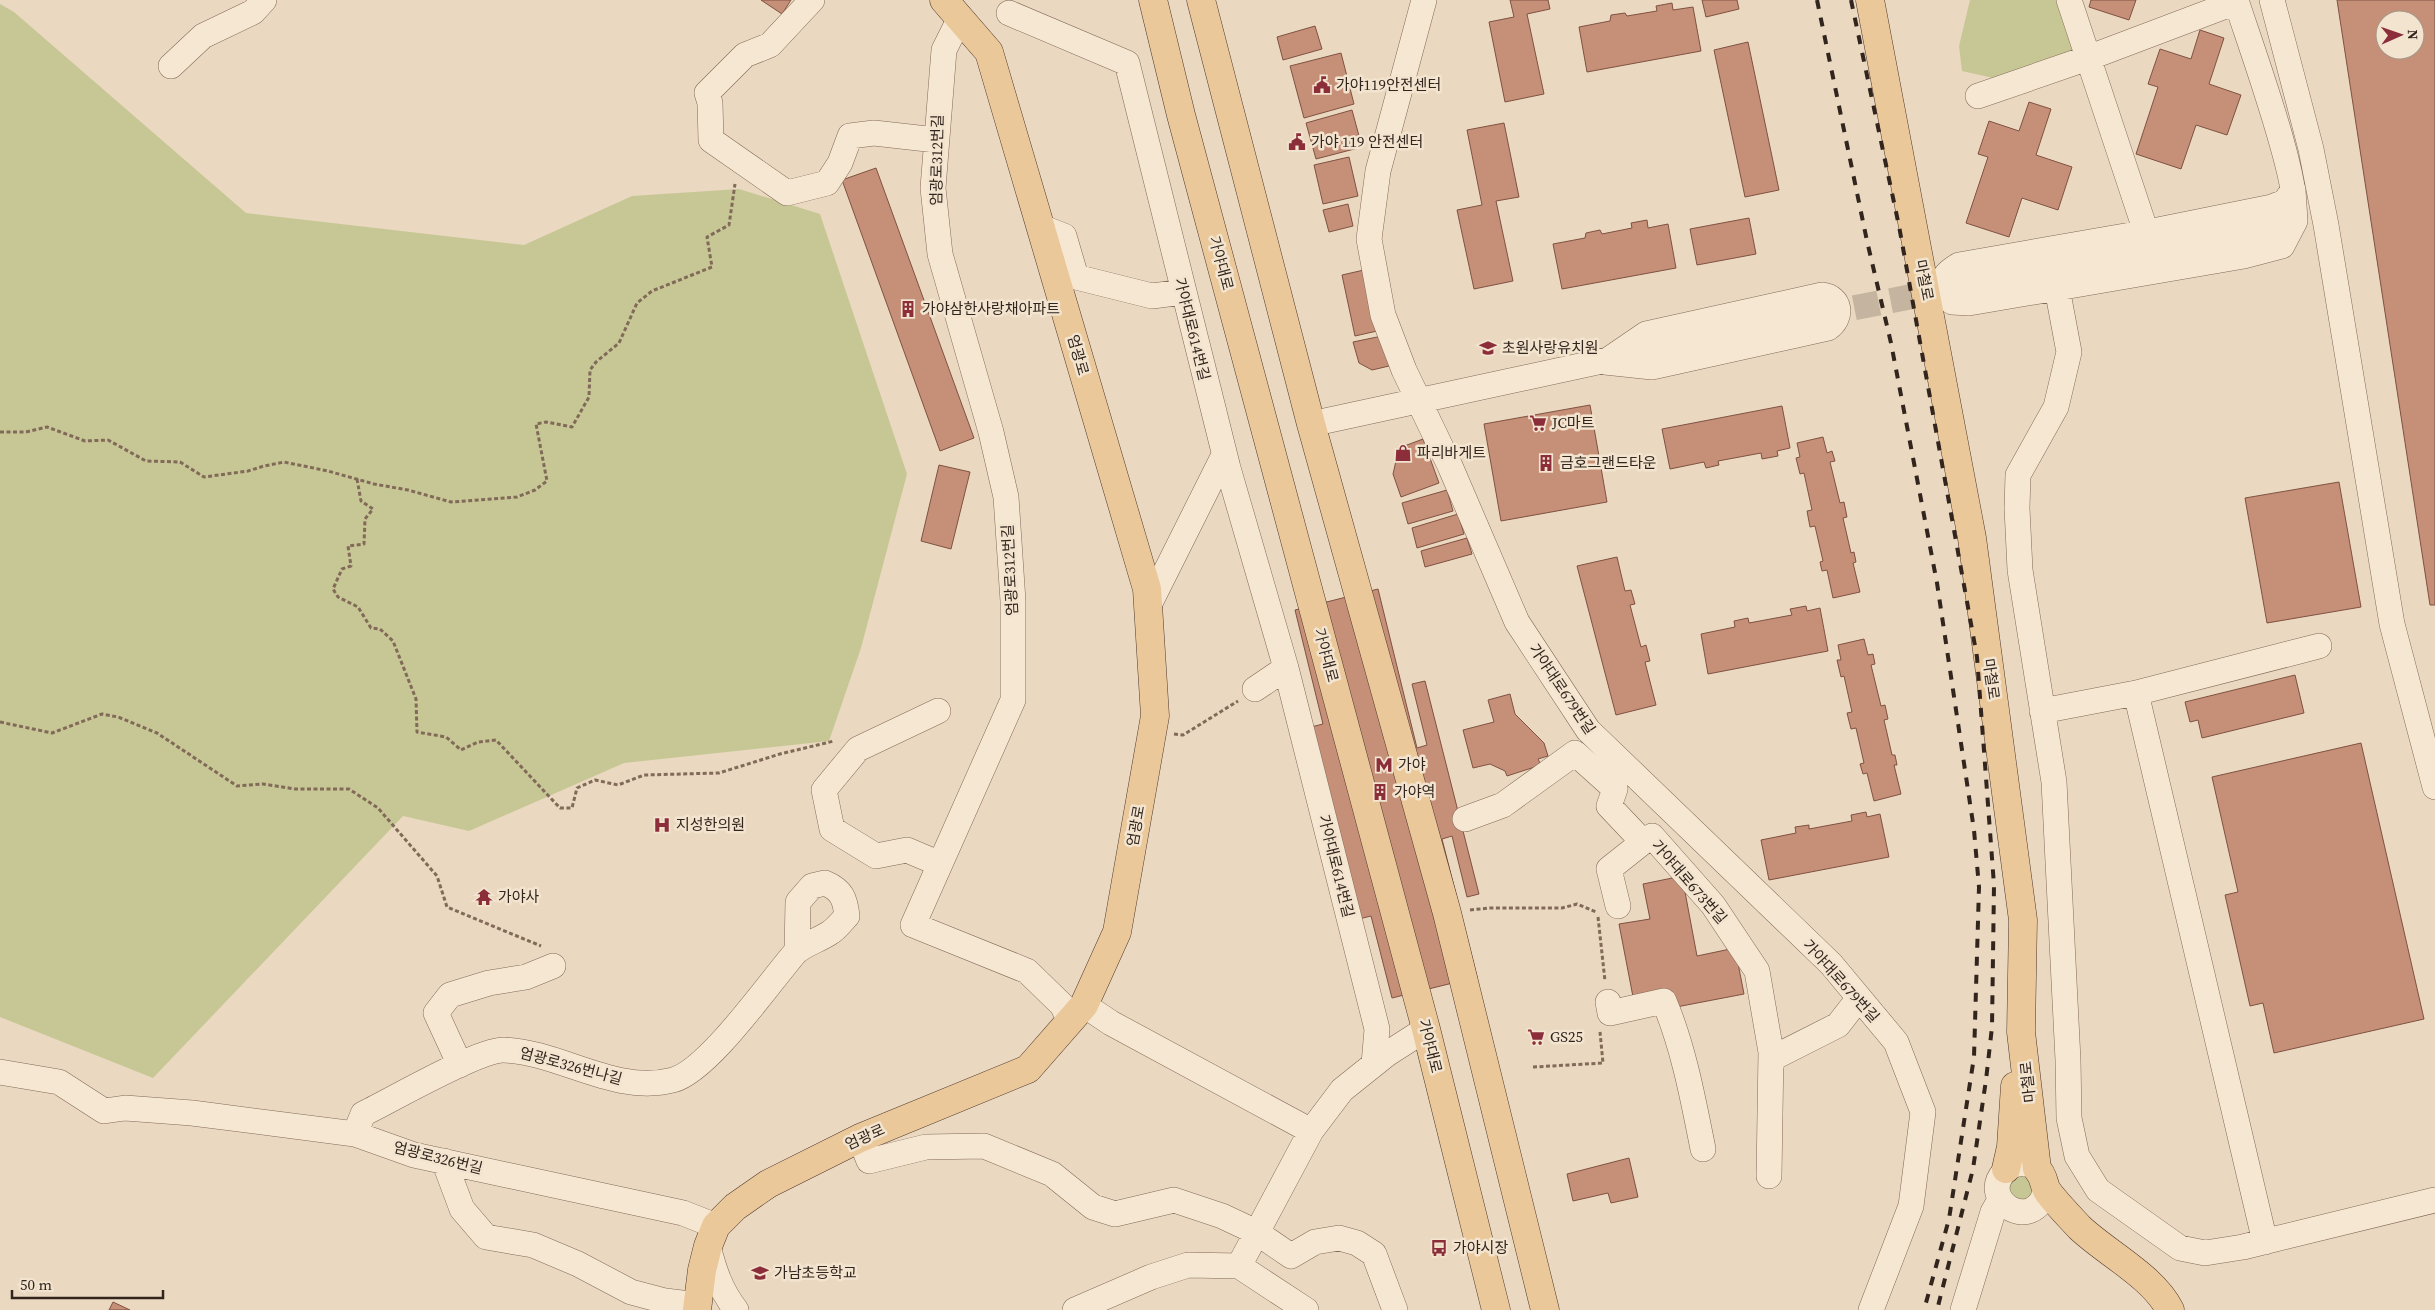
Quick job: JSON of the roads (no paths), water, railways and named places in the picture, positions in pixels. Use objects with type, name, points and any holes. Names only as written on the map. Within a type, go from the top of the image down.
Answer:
[{"type":"main road","name":"가야대로","points":[[1153,0],[1184,124],[1426,1029],[1496,1310]]},
{"type":"main road","points":[[1201,0],[1311,424],[1447,913],[1545,1310]]},
{"type":"main road","name":"마철로","points":[[1870,0],[1945,291],[1972,538],[2023,920],[2021,1032],[2041,1180]]},
{"type":"main road","name":"엄광로","points":[[712,1236],[735,1207],[768,1184],[860,1138],[1028,1069],[1077,1013],[1117,932],[1155,716],[1147,589],[989,52],[952,9]]},
{"type":"main road","points":[[2006,1169],[2011,1147],[2016,1072],[2021,1032]]},
{"type":"main road","points":[[2041,1180],[2080,1228],[2143,1279],[2165,1301],[2170,1310]]},
{"type":"main road","points":[[698,1308],[702,1270],[712,1236]]},
{"type":"street","points":[[171,66],[202,36],[253,12],[264,0]]},
{"type":"street","points":[[812,0],[770,45],[745,55],[707,93],[710,103],[711,140],[787,193],[826,183],[840,162],[850,136],[874,133],[936,140]]},
{"type":"street","name":"가야대로679번길","points":[[1424,0],[1378,171],[1369,239],[1383,315],[1418,400],[1450,466],[1517,622],[1588,730],[1831,964],[1896,1042],[1923,1112],[1912,1206],[1870,1310]]},
{"type":"street","points":[[2069,0],[2152,251]]},
{"type":"street","points":[[2272,0],[2311,148],[2326,225],[2392,624],[2435,787]]},
{"type":"street","points":[[1978,96],[2088,58],[2236,1],[2285,156],[2293,190],[2295,221],[2282,246],[2244,256],[2152,251],[1959,264],[1947,272],[1942,284],[1952,302],[1968,304],[2057,288],[2152,251],[2285,202],[2293,190]]},
{"type":"street","name":"엄광로312번길","points":[[952,9],[944,50],[933,188],[940,254],[991,432],[1006,497],[1013,621],[1013,700],[913,926],[1028,971],[1062,1006],[1077,1013]]},
{"type":"street","name":"가야대로614번길","points":[[1009,13],[1127,63],[1224,455],[1286,668],[1377,1029],[1374,1064]]},
{"type":"street","points":[[1041,228],[1064,236],[1076,277],[1152,296],[1183,292]]},
{"type":"street","points":[[2057,288],[2069,352],[2056,407],[2018,475],[2020,570],[2054,782],[2068,1060],[2069,1118],[2077,1156],[2098,1190],[2180,1248],[2205,1253],[2265,1242],[2435,1200]]},
{"type":"street","points":[[1822,295],[1830,296],[1837,302],[1839,314],[1836,323],[1828,328],[1652,367],[1605,362],[1646,334],[1822,295]]},
{"type":"street","points":[[1311,424],[1815,316]]},
{"type":"street","points":[[1148,607],[1224,455]]},
{"type":"street","points":[[2042,711],[2136,692],[2319,646]]},
{"type":"street","points":[[1255,689],[1286,668]]},
{"type":"street","points":[[2136,692],[2265,1242]]},
{"type":"street","points":[[938,710],[858,749],[824,790],[832,829],[876,856],[907,850],[940,864]]},
{"type":"street","name":"가야대로673번길","points":[[1465,819],[1503,805],[1576,753],[1615,789],[1609,806],[1643,842],[1652,836],[1713,905],[1757,972],[1771,1059],[1769,1176]]},
{"type":"street","points":[[1618,906],[1609,868],[1643,842]]},
{"type":"street","name":"엄광로326번나길","points":[[355,1134],[363,1114],[473,1059],[502,1050],[540,1055],[592,1073],[637,1083],[674,1080],[705,1060],[797,951],[833,931],[847,916],[844,897],[836,887],[825,883],[812,886],[798,902],[797,951]]},
{"type":"street","points":[[460,1066],[436,1014],[450,995],[489,983],[526,977],[553,966]]},
{"type":"street","points":[[1771,1059],[1838,1025],[1860,998]]},
{"type":"street","points":[[1608,1002],[1610,1013],[1664,1001],[1673,1022],[1688,1074],[1703,1149]]},
{"type":"street","points":[[1077,1013],[1112,1023],[1310,1131]]},
{"type":"street","points":[[1239,1266],[1310,1131],[1342,1090],[1387,1054],[1426,1029]]},
{"type":"street","name":"엄광로326번길","points":[[0,1072],[59,1082],[104,1111],[126,1108],[251,1120],[355,1134],[414,1155],[683,1213],[712,1236]]},
{"type":"street","points":[[860,1138],[869,1161],[926,1147],[984,1146],[1052,1174],[1093,1207],[1115,1214],[1174,1200],[1222,1216],[1256,1232],[1291,1256],[1315,1242],[1339,1238],[1357,1244],[1374,1254],[1395,1310]]},
{"type":"street","points":[[444,1161],[462,1209],[486,1237],[533,1245],[578,1264],[631,1292],[698,1308]]},
{"type":"street","points":[[2022,1164],[2041,1180],[2039,1205],[2032,1210],[2023,1212],[2006,1207],[2000,1200],[1998,1183],[2006,1169],[2022,1164]]},
{"type":"street","points":[[1963,1310],[1992,1212],[2000,1200]]},
{"type":"street","points":[[712,1236],[715,1274],[726,1297],[736,1310]]},
{"type":"street","points":[[1075,1310],[1151,1277],[1188,1265],[1239,1266],[1306,1310]]},
{"type":"tunnel","points":[[1818,315],[1945,290]]},
{"type":"railway","points":[[1817,0],[1867,241],[1891,343],[1937,583],[1974,830],[1979,887],[1974,1057],[1949,1219],[1924,1310]]},
{"type":"railway","points":[[1851,0],[1899,226],[1977,657],[1994,885],[1992,1027],[1986,1080],[1973,1169],[1937,1310]]},
{"type":"place","name":"가야119안전센터","points":[[1322,85]]},
{"type":"place","name":"가야 119 안전센터","points":[[1297,142]]},
{"type":"place","name":"가야삼한사랑채아파트","points":[[908,309]]},
{"type":"place","name":"초원사랑유치원","points":[[1488,348]]},
{"type":"place","name":"JC마트","points":[[1538,423]]},
{"type":"place","name":"파리바게트","points":[[1403,453]]},
{"type":"place","name":"금호그랜드타운","points":[[1546,463]]},
{"type":"place","name":"가야","points":[[1384,765]]},
{"type":"place","name":"가야역","points":[[1380,792]]},
{"type":"place","name":"지성한의원","points":[[662,825]]},
{"type":"place","name":"가야사","points":[[484,897]]},
{"type":"place","name":"GS25","points":[[1536,1037]]},
{"type":"place","name":"가야시장","points":[[1439,1248]]},
{"type":"place","name":"가남초등학교","points":[[760,1273]]}]
